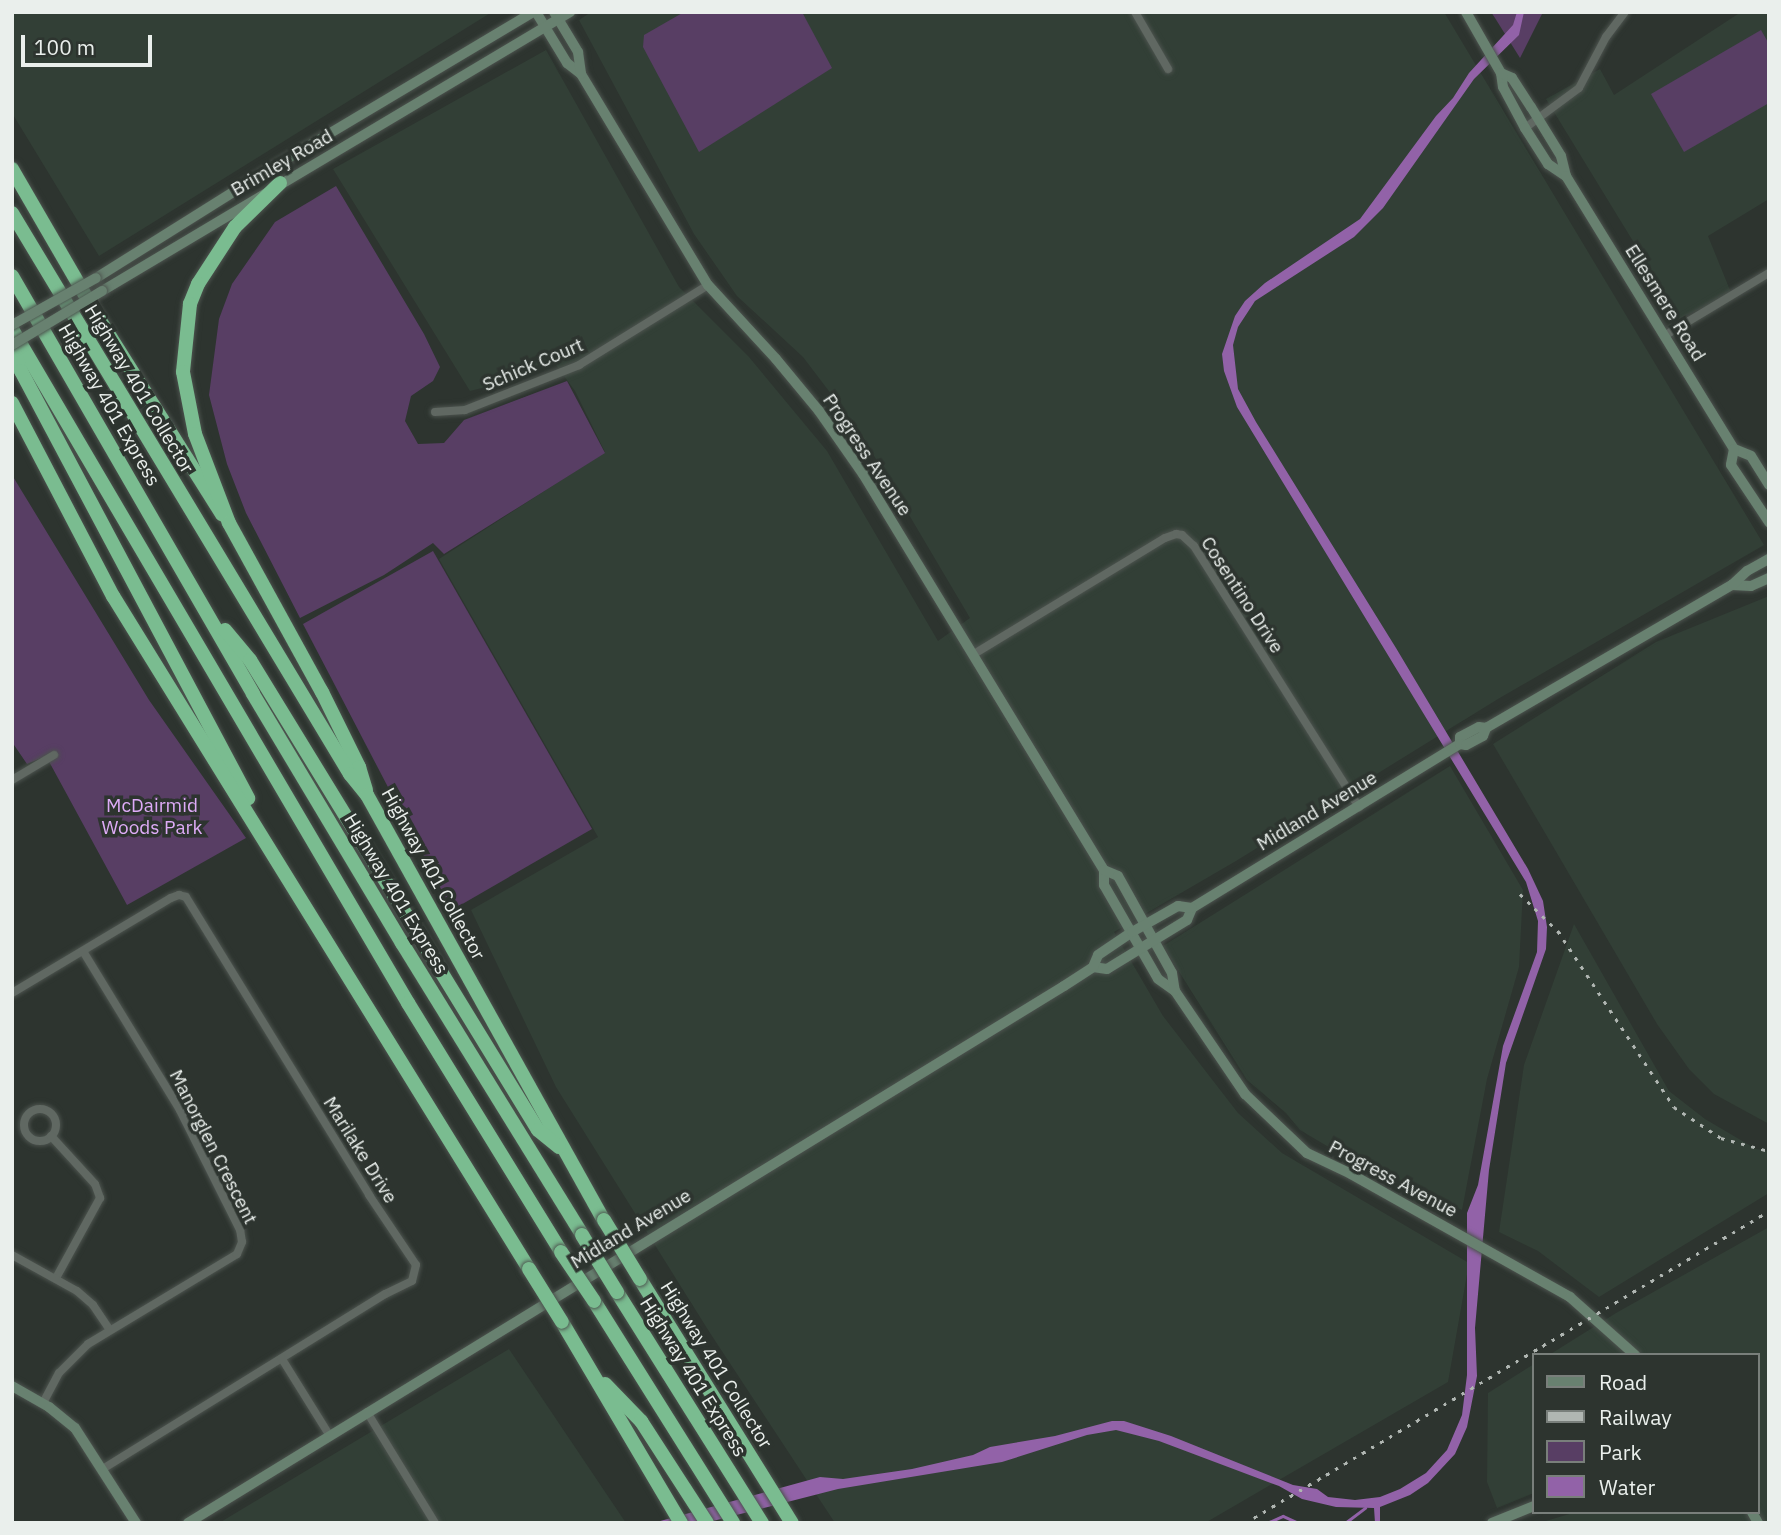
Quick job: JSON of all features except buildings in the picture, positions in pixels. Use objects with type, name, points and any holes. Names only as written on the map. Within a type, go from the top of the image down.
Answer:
[{"type":"highway","points":[[12,169],[53,242],[210,500],[229,523]]},
{"type":"highway","points":[[280,183],[235,227],[214,255],[190,304],[184,338],[183,372],[187,403],[207,467],[229,523],[322,692],[359,768],[367,795]]},
{"type":"highway","name":"Highway 401 Collector","points":[[12,213],[335,750],[367,795],[604,1220],[792,1523]]},
{"type":"highway","name":"Highway 401 Express","points":[[12,276],[402,943],[762,1523]]},
{"type":"highway","points":[[12,327],[408,1003],[561,1252],[733,1523]]},
{"type":"highway","points":[[12,345],[21,371],[186,686],[345,974]]},
{"type":"highway","points":[[12,403],[113,596],[562,1322],[681,1523]]},
{"type":"highway","points":[[12,416],[29,437]]},
{"type":"highway","points":[[197,595],[250,660],[538,1130],[565,1152]]},
{"type":"highway","points":[[589,1368],[641,1421],[707,1523]]},
{"type":"main road","name":"Progress Avenue","points":[[535,12],[567,63],[580,74],[709,285],[819,411],[863,474],[1104,870],[1104,884],[1158,979],[1175,991],[1245,1094],[1307,1153],[1570,1297],[1633,1353]]},
{"type":"main road","name":"Brimley Road","points":[[12,327],[535,12]]},
{"type":"main road","name":"Brimley Road","points":[[12,345],[545,27],[556,16],[570,12]]},
{"type":"main road","name":"Ellesmere Road","points":[[1466,12],[1501,73],[1503,88],[1525,128],[1548,164],[1566,176]]},
{"type":"main road","name":"Progress Avenue","points":[[556,16],[578,52],[580,74]]},
{"type":"main road","name":"Ellesmere Road","points":[[1501,73],[1512,78],[1562,156],[1566,176],[1734,449],[1751,456],[1769,485]]},
{"type":"main road","points":[[415,84],[424,99]]},
{"type":"main road","name":"Ellesmere Road","points":[[1734,449],[1731,465],[1769,522]]},
{"type":"main road","name":"Midland Avenue","points":[[1093,967],[1107,969],[1187,920],[1192,908],[1460,744],[1466,745],[1483,736],[1486,728],[1732,585],[1747,570],[1769,559]]},
{"type":"main road","name":"Midland Avenue","points":[[1732,585],[1751,586],[1769,578]]},
{"type":"main road","name":"Progress Avenue","points":[[1104,870],[1118,876],[1155,939],[1172,973],[1175,991]]},
{"type":"main road","name":"Midland Avenue","points":[[188,1523],[1093,967],[1098,955],[1132,932],[1178,906],[1192,908]]},
{"type":"main road","points":[[12,1386],[43,1403],[75,1428],[136,1523]]},
{"type":"main road","points":[[1492,1523],[1532,1507]]},
{"type":"street","points":[[1135,12],[1168,69]]},
{"type":"street","points":[[1525,128],[1578,88],[1606,37],[1625,12]]},
{"type":"street","points":[[1664,336],[1769,273]]},
{"type":"street","name":"Schick Court","points":[[435,412],[465,410],[579,365],[709,285]]},
{"type":"street","name":"Cosentino Drive","points":[[974,654],[1165,538],[1175,534],[1182,535],[1194,546],[1359,807]]},
{"type":"street","points":[[12,779],[54,755]]},
{"type":"street","name":"Marilake Drive","points":[[12,993],[171,898],[179,895],[186,897],[393,1234],[413,1259],[416,1272],[412,1281],[103,1469]]},
{"type":"street","name":"Manorglen Crescent","points":[[43,1403],[54,1380],[88,1343],[237,1254],[242,1236],[180,1110],[83,951]]},
{"type":"street","points":[[51,1136],[95,1184],[100,1198],[56,1278]]},
{"type":"street","points":[[12,1255],[56,1278],[93,1305],[110,1330]]},
{"type":"street","points":[[282,1359],[330,1436]]},
{"type":"street","points":[[367,1412],[435,1523]]},
{"type":"shaded area","points":[[12,12],[492,12],[99,256],[12,113]]},
{"type":"shaded area","points":[[591,12],[1444,12],[1764,545],[1498,699],[1236,861],[1114,932],[1163,1016],[1238,1113],[1282,1153],[1469,1263],[1448,1382],[1205,1523],[835,1523],[710,1333],[556,1087],[471,910],[598,837],[439,559],[605,452],[575,391],[551,358],[510,381],[470,391],[333,169],[546,50],[679,287],[749,357],[827,451],[938,641],[970,618],[860,432],[803,357],[737,296],[694,234],[579,20]]},
{"type":"shaded area","points":[[1741,12],[1769,12],[1769,199],[1708,236],[1732,295],[1680,318],[1546,99],[1600,69],[1614,95]]},
{"type":"shaded area","points":[[1769,596],[1769,1124],[1714,1094],[1689,1069],[1657,1024],[1493,744],[1656,642]]},
{"type":"shaded area","points":[[1450,766],[1523,890],[1519,967],[1487,1079],[1462,1210],[1342,1155],[1300,1130],[1286,1113],[1247,1080],[1163,946]]},
{"type":"shaded area","points":[[1574,924],[1669,1091],[1705,1119],[1756,1149],[1769,1151],[1769,1193],[1599,1297],[1538,1251],[1499,1232],[1524,1065]]},
{"type":"shaded area","points":[[1769,1227],[1769,1523],[1539,1523],[1569,1514],[1760,1514],[1760,1353],[1552,1353],[1616,1313]]},
{"type":"shaded area","points":[[509,1349],[626,1523],[219,1523]]},
{"type":"shaded area","points":[[1532,1365],[1532,1494],[1497,1508],[1487,1482],[1488,1393]]},
{"type":"green space","points":[[684,12],[802,12],[832,68],[699,152],[643,47],[644,35]]},
{"type":"green space","points":[[1491,12],[1543,12],[1520,58],[1495,18]]},
{"type":"green space","points":[[1761,30],[1769,44],[1769,103],[1684,152],[1651,94]]},
{"type":"green space","points":[[336,186],[424,334],[440,367],[433,381],[411,396],[405,421],[418,444],[444,443],[464,420],[567,381],[605,453],[444,554],[433,543],[384,575],[300,618],[246,513],[227,464],[209,395],[219,319],[232,284],[275,222]]},
{"type":"green space","name":"McDairmid Woods Park","points":[[12,475],[149,700],[246,838],[127,905],[46,756],[27,764],[12,742]]},
{"type":"green space","points":[[433,551],[592,829],[452,910],[303,624]]},
{"type":"water","points":[[1517,12],[1524,12],[1519,35],[1474,79],[1383,208],[1354,237],[1255,301],[1238,327],[1233,345],[1238,389],[1256,422],[1396,648],[1528,869],[1543,901],[1547,927],[1546,949],[1506,1063],[1489,1170],[1475,1328],[1477,1376],[1467,1427],[1455,1454],[1428,1483],[1410,1495],[1380,1507],[1380,1523],[1375,1523],[1374,1508],[1336,1507],[1302,1499],[1279,1486],[1159,1441],[1116,1430],[1087,1435],[1002,1462],[838,1489],[705,1523],[653,1523],[820,1477],[843,1479],[912,1469],[973,1455],[990,1447],[1055,1436],[1112,1421],[1124,1421],[1171,1436],[1293,1485],[1317,1489],[1328,1497],[1355,1500],[1380,1497],[1400,1489],[1426,1473],[1447,1450],[1462,1415],[1467,1375],[1467,1213],[1478,1185],[1503,1046],[1537,952],[1538,921],[1526,882],[1237,407],[1224,371],[1222,354],[1235,316],[1245,301],[1265,283],[1360,219],[1436,116],[1453,98],[1469,73],[1513,25]]},
{"type":"waterway","points":[[1345,1523],[1365,1508]]},
{"type":"waterway","points":[[1267,1523],[1283,1516],[1299,1523]]},
{"type":"railway","points":[[1520,894],[1565,938]]},
{"type":"railway","points":[[1558,931],[1674,1107],[1721,1138],[1769,1151]]},
{"type":"railway","points":[[1245,1523],[1769,1211]]}]
